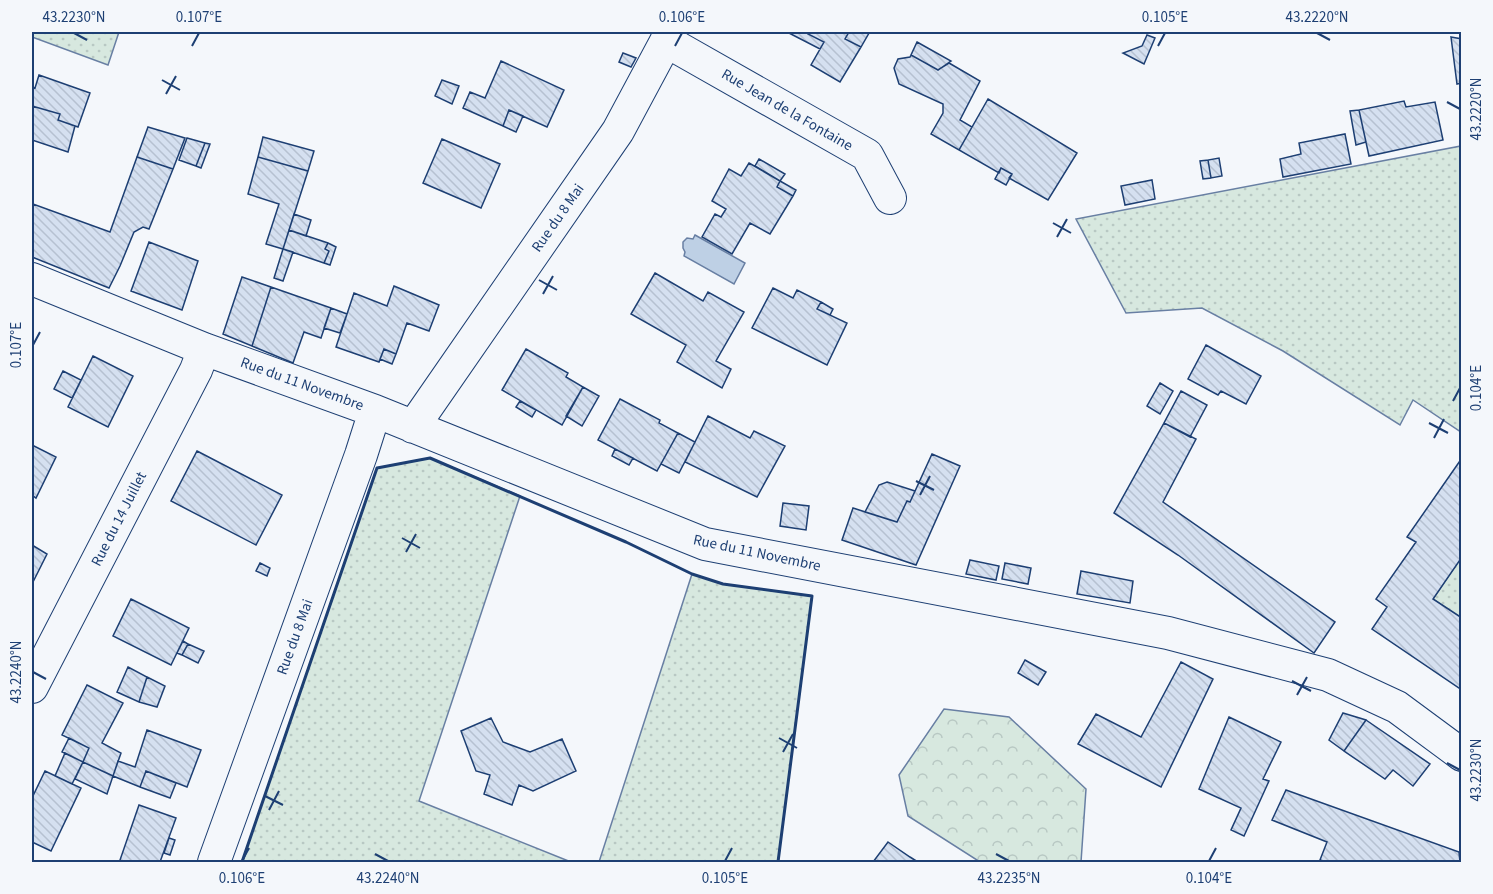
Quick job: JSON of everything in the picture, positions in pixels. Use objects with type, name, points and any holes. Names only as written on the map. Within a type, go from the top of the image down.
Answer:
[{"type":"street","name":"Rue Jean de la Fontaine","points":[[669,36],[867,155],[890,198]]},
{"type":"street","name":"Rue du 8 Mai","points":[[413,427],[618,132],[669,36]]},
{"type":"street","name":"Rue du 11 Novembre","points":[[32,279],[204,349],[375,411],[705,544],[1168,633],[1328,675],[1396,707],[1461,755]]},
{"type":"street","name":"Rue du 14 Juillet","points":[[32,687],[190,381],[204,349]]},
{"type":"street","name":"Rue du 8 Mai","points":[[214,862],[375,411]]},
{"type":"green space","points":[[32,32],[119,32],[108,65],[32,37]]},
{"type":"green space","points":[[1461,146],[1461,432],[1413,400],[1400,425],[1283,351],[1202,308],[1126,313],[1076,219]]},
{"type":"green space","points":[[430,458],[520,496],[419,801],[571,862],[242,862],[377,468]]},
{"type":"green space","points":[[1461,557],[1461,618],[1433,599]]},
{"type":"green space","points":[[692,574],[723,584],[812,596],[778,862],[599,862]]},
{"type":"green space","points":[[944,709],[1009,717],[1086,789],[1081,862],[980,862],[908,816],[899,775]]},
{"type":"water","points":[[695,235],[745,263],[734,284],[684,256],[683,242],[687,238],[693,239]]},
{"type":"building","points":[[787,32],[809,32],[808,34],[824,42],[820,49]]},
{"type":"building","points":[[809,32],[849,32],[845,39],[861,47],[840,82],[811,65],[824,42],[808,34]]},
{"type":"building","points":[[849,32],[869,33],[861,47],[845,39]]},
{"type":"building","points":[[1147,35],[1155,38],[1144,64],[1123,53],[1142,46]]},
{"type":"building","points":[[1451,37],[1462,39],[1462,83],[1457,84]]},
{"type":"building","points":[[917,42],[951,61],[938,70],[911,55]]},
{"type":"building","points":[[623,53],[636,58],[631,67],[619,62]]},
{"type":"building","points":[[911,55],[938,70],[949,63],[980,81],[960,120],[972,127],[959,150],[931,134],[943,113],[943,104],[899,84],[894,68],[898,59]]},
{"type":"building","points":[[501,61],[564,90],[547,127],[509,110],[503,126],[463,108],[470,92],[485,98]]},
{"type":"building","points":[[39,75],[90,93],[78,127],[58,120],[60,114],[32,106],[32,87],[35,88]]},
{"type":"building","points":[[442,80],[459,86],[452,104],[435,96]]},
{"type":"building","points":[[988,99],[1077,153],[1048,200],[1009,178],[1012,174],[1001,168],[999,173],[959,150]]},
{"type":"building","points":[[1404,101],[1406,107],[1435,102],[1443,140],[1369,156],[1359,110]]},
{"type":"building","points":[[32,106],[60,114],[58,120],[75,126],[68,152],[32,140]]},
{"type":"building","points":[[509,110],[523,116],[516,132],[503,126]]},
{"type":"building","points":[[1359,110],[1366,142],[1356,145],[1350,111]]},
{"type":"building","points":[[148,127],[185,138],[173,169],[137,157]]},
{"type":"building","points":[[1345,134],[1351,164],[1283,177],[1280,159],[1301,154],[1299,143]]},
{"type":"building","points":[[263,137],[314,151],[308,171],[258,157]]},
{"type":"building","points":[[187,138],[205,143],[196,166],[179,160]]},
{"type":"building","points":[[442,139],[500,164],[481,208],[423,183]]},
{"type":"building","points":[[205,143],[210,144],[201,168],[196,166]]},
{"type":"building","points":[[137,157],[173,169],[149,229],[143,227],[134,232],[109,288],[32,257],[33,204],[110,232]]},
{"type":"building","points":[[258,157],[308,171],[283,249],[266,244],[279,204],[248,194]]},
{"type":"building","points":[[1219,158],[1222,176],[1211,178],[1208,160]]},
{"type":"building","points":[[759,159],[785,174],[780,181],[755,166]]},
{"type":"building","points":[[1208,160],[1211,178],[1203,179],[1200,161]]},
{"type":"building","points":[[749,163],[780,181],[777,187],[793,196],[770,234],[750,223],[732,254],[702,237],[715,214],[721,217],[726,209],[712,201],[729,169],[741,176]]},
{"type":"building","points":[[1001,168],[1012,174],[1006,185],[995,179]]},
{"type":"building","points":[[1152,180],[1155,199],[1125,205],[1121,186]]},
{"type":"building","points":[[780,181],[796,190],[793,196],[777,187]]},
{"type":"building","points":[[294,214],[311,220],[306,236],[289,230]]},
{"type":"building","points":[[289,230],[328,243],[325,249],[329,251],[324,263],[283,249]]},
{"type":"building","points":[[149,242],[198,261],[182,310],[131,291]]},
{"type":"building","points":[[328,243],[336,247],[330,265],[324,263],[329,251],[325,249]]},
{"type":"building","points":[[283,249],[293,252],[283,281],[274,278]]},
{"type":"building","points":[[655,273],[703,301],[708,292],[744,312],[716,361],[731,369],[722,388],[677,362],[686,345],[631,314]]},
{"type":"building","points":[[242,277],[271,287],[252,346],[223,334]]},
{"type":"building","points":[[394,286],[439,305],[429,331],[407,323],[396,354],[384,349],[379,362],[336,347],[354,293],[387,306]]},
{"type":"building","points":[[271,287],[331,308],[321,338],[304,332],[293,363],[252,346]]},
{"type":"building","points":[[773,288],[793,298],[797,290],[821,302],[817,309],[847,323],[827,365],[752,328]]},
{"type":"building","points":[[821,302],[833,309],[830,315],[817,309]]},
{"type":"building","points":[[331,308],[347,314],[340,333],[324,328]]},
{"type":"building","points":[[1206,345],[1261,376],[1246,404],[1221,391],[1218,395],[1188,379]]},
{"type":"building","points":[[384,349],[396,354],[392,364],[380,359]]},
{"type":"building","points":[[526,349],[568,373],[566,377],[583,387],[562,425],[502,390]]},
{"type":"building","points":[[93,356],[133,376],[108,427],[68,407]]},
{"type":"building","points":[[63,371],[81,380],[72,398],[54,389]]},
{"type":"building","points":[[1160,383],[1173,391],[1160,414],[1147,406]]},
{"type":"building","points":[[583,387],[599,396],[582,426],[566,416]]},
{"type":"building","points":[[1181,391],[1207,405],[1190,437],[1164,423]]},
{"type":"building","points":[[620,399],[660,420],[659,423],[678,433],[657,471],[598,440]]},
{"type":"building","points":[[520,401],[536,410],[532,417],[516,407]]},
{"type":"building","points":[[708,416],[750,438],[754,431],[785,446],[757,497],[685,462]]},
{"type":"building","points":[[1164,423],[1196,439],[1163,502],[1335,622],[1314,653],[1178,555],[1114,513]]},
{"type":"building","points":[[678,433],[695,442],[679,473],[661,464]]},
{"type":"building","points":[[32,445],[56,457],[36,498],[32,495]]},
{"type":"building","points":[[615,449],[633,458],[629,465],[612,456]]},
{"type":"building","points":[[197,451],[282,495],[256,545],[171,501]]},
{"type":"building","points":[[932,454],[960,466],[916,565],[842,540],[853,508],[897,522],[907,501],[910,502]]},
{"type":"building","points":[[1462,458],[1462,557],[1433,599],[1462,618],[1462,690],[1372,629],[1387,607],[1376,599],[1416,542],[1407,537]]},
{"type":"building","points":[[887,482],[915,491],[910,502],[907,501],[897,522],[865,512],[879,485]]},
{"type":"building","points":[[783,503],[809,506],[806,530],[780,526]]},
{"type":"building","points":[[32,545],[47,554],[32,584]]},
{"type":"building","points":[[970,560],[999,566],[996,580],[966,574]]},
{"type":"building","points":[[260,563],[270,568],[267,576],[256,571]]},
{"type":"building","points":[[1005,563],[1031,568],[1028,584],[1002,579]]},
{"type":"building","points":[[1081,571],[1133,581],[1130,603],[1077,594]]},
{"type":"building","points":[[131,599],[189,628],[171,665],[113,636]]},
{"type":"building","points":[[183,641],[188,644],[182,655],[177,653]]},
{"type":"building","points":[[188,644],[204,651],[198,663],[182,655]]},
{"type":"building","points":[[1025,660],[1046,672],[1038,685],[1018,673]]},
{"type":"building","points":[[1181,662],[1213,679],[1161,787],[1078,744],[1096,714],[1141,737]]},
{"type":"building","points":[[128,667],[147,677],[139,702],[117,692]]},
{"type":"building","points":[[147,677],[165,686],[157,707],[139,702]]},
{"type":"building","points":[[87,685],[123,703],[102,743],[121,753],[113,776],[83,762],[89,748],[62,735]]},
{"type":"building","points":[[1343,713],[1366,720],[1344,751],[1329,740]]},
{"type":"building","points":[[1229,717],[1281,742],[1263,779],[1269,781],[1244,836],[1231,830],[1241,808],[1199,789]]},
{"type":"building","points":[[491,718],[503,742],[530,752],[562,739],[576,771],[533,791],[519,785],[512,805],[484,794],[490,775],[476,771],[461,731]]},
{"type":"building","points":[[1366,720],[1430,764],[1413,786],[1393,770],[1385,779],[1344,751]]},
{"type":"building","points":[[147,730],[201,750],[187,787],[146,771],[140,787],[113,776],[118,761],[135,767]]},
{"type":"building","points":[[69,738],[89,748],[83,762],[62,752]]},
{"type":"building","points":[[65,753],[83,762],[72,784],[55,776]]},
{"type":"building","points":[[83,762],[113,776],[107,794],[75,779]]},
{"type":"building","points":[[45,771],[81,788],[51,851],[32,842],[32,798]]},
{"type":"building","points":[[146,771],[176,783],[170,798],[140,787]]},
{"type":"building","points":[[1286,790],[1459,852],[1460,862],[1327,862],[1320,860],[1327,842],[1272,820]]},
{"type":"building","points":[[139,805],[176,818],[160,862],[120,860]]},
{"type":"building","points":[[169,838],[175,840],[170,855],[164,853]]},
{"type":"building","points":[[888,842],[910,857],[918,862],[873,862]]},
{"type":"wall","points":[[242,862],[377,468],[430,458],[626,542],[692,574],[723,584],[812,596],[778,862]]}]
